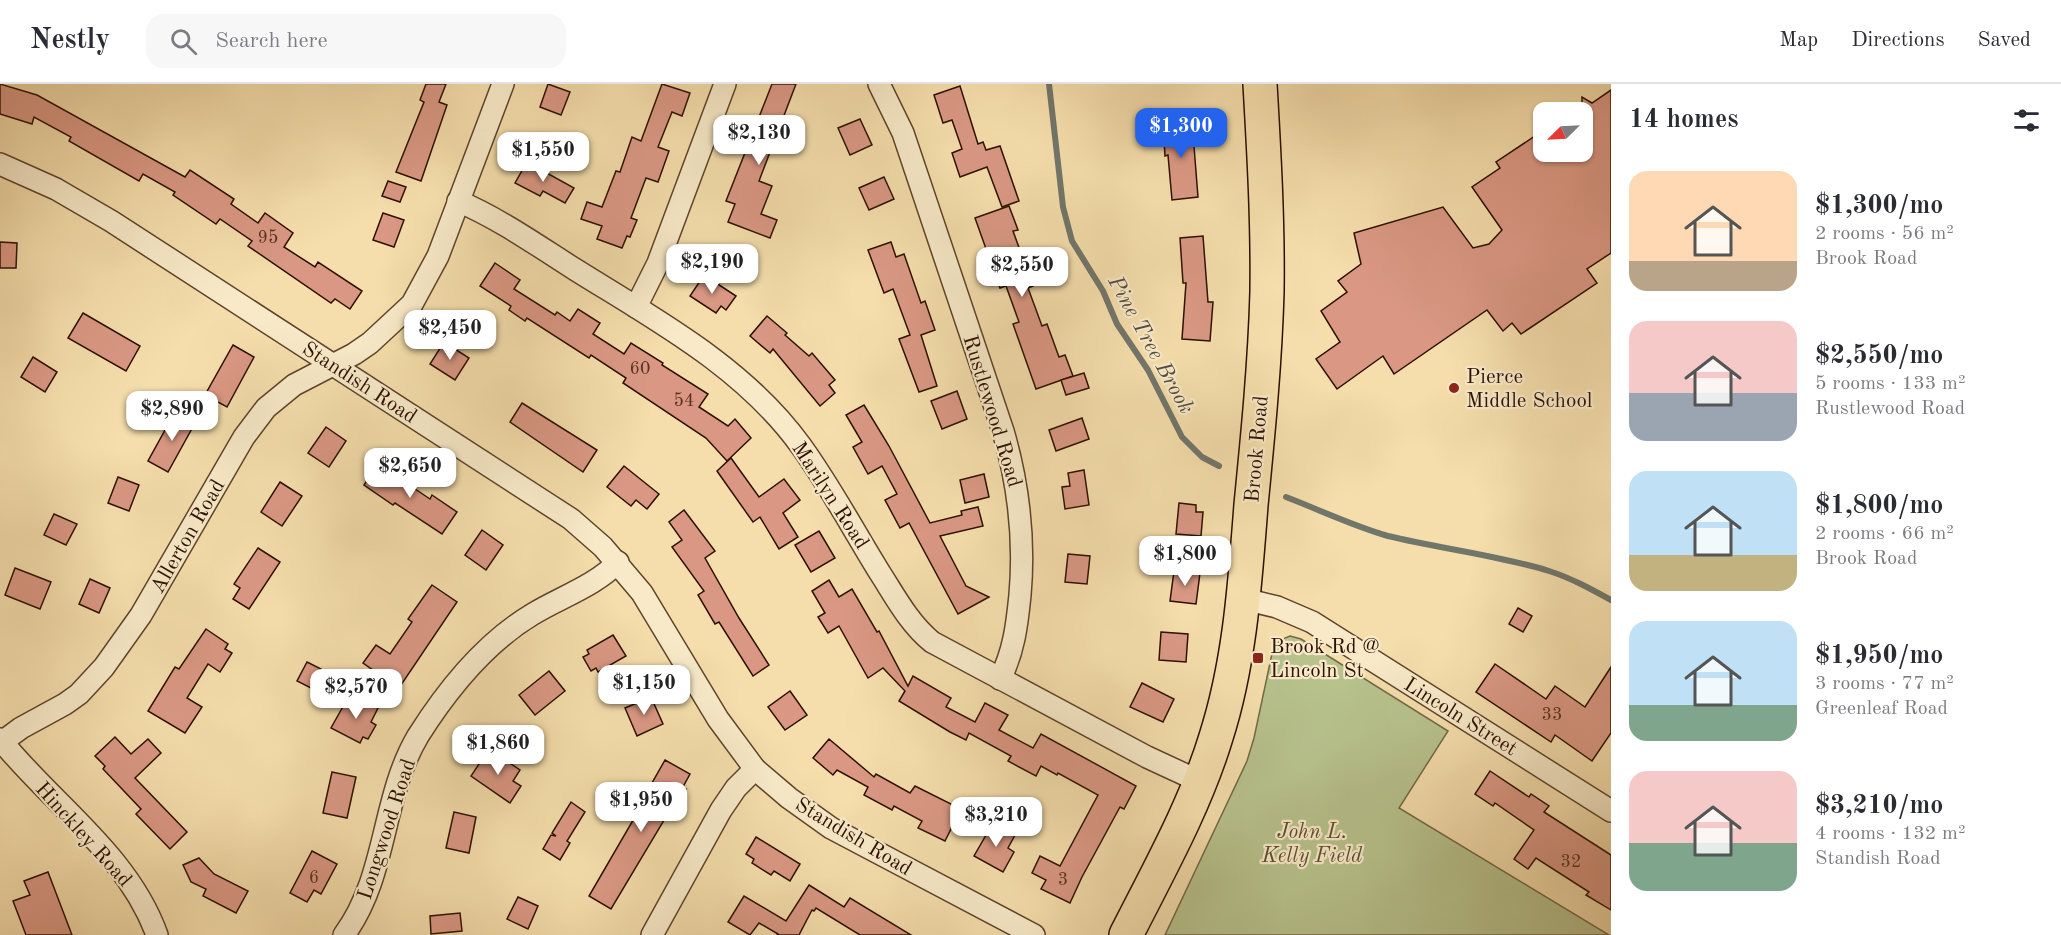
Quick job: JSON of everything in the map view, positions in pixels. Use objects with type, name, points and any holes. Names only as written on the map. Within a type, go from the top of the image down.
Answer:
[{"type":"main road","name":"Brook Road","points":[[1126,935],[1201,782],[1226,702],[1244,599],[1266,294],[1266,211],[1260,84]]},
{"type":"street","name":"Allerton Road","points":[[1,740],[65,704],[92,681],[117,651],[141,615],[254,423],[273,401],[294,385],[370,343],[399,318],[411,304],[438,256],[503,84]]},
{"type":"street","points":[[636,307],[658,263],[725,84]]},
{"type":"street","name":"Rustlewood Road","points":[[879,84],[903,133],[1004,431],[1015,477],[1022,522],[1022,572],[1015,641],[1000,679]]},
{"type":"street","name":"Standish Road","points":[[0,164],[28,175],[83,204],[335,364],[571,519],[618,562],[655,612],[730,737],[755,769],[789,798],[831,828],[1034,935]]},
{"type":"street","name":"Marilyn Road","points":[[458,201],[495,220],[636,307],[713,358],[747,388],[784,425],[813,463],[906,614],[923,635],[942,649],[1147,757],[1201,782]]},
{"type":"street","name":"Longwood Road","points":[[344,935],[368,895],[399,782],[410,752],[427,723],[465,673],[498,640],[531,615],[601,578],[618,562]]},
{"type":"street","name":"Lincoln Street","points":[[1244,599],[1277,607],[1312,622],[1611,811]]},
{"type":"street","name":"Hinckley Road","points":[[1,740],[36,780],[112,858],[142,902],[158,935]]},
{"type":"street","points":[[652,935],[721,810],[736,788],[755,769]]},
{"type":"green space","name":"John L. Kelly Field","points":[[1290,636],[1301,639],[1448,731],[1399,808],[1609,935],[1165,935],[1247,761],[1273,649],[1280,640]]},
{"type":"building","points":[[0,84],[37,95],[185,177],[190,170],[234,199],[231,204],[258,223],[265,213],[293,233],[284,247],[315,267],[318,262],[362,291],[350,309],[335,299],[331,303],[248,246],[252,241],[220,219],[216,224],[173,195],[175,192],[143,174],[139,181],[69,141],[71,137],[34,117],[32,124],[0,114]]},
{"type":"building","points":[[426,84],[446,84],[439,102],[447,105],[421,181],[396,172],[424,102],[420,100]]},
{"type":"building","points":[[548,84],[570,92],[561,115],[540,107]]},
{"type":"building","points":[[662,84],[690,93],[682,116],[672,112],[658,147],[669,151],[658,182],[646,178],[631,218],[637,220],[630,237],[627,236],[622,248],[597,239],[602,226],[581,219],[587,202],[602,207],[616,171],[620,172],[632,137],[641,141]]},
{"type":"building","points":[[772,84],[796,84],[759,181],[772,186],[761,214],[777,220],[770,238],[728,222],[735,204],[726,201]]},
{"type":"building","points":[[960,86],[978,144],[983,142],[986,150],[1000,146],[1019,201],[1002,207],[987,167],[960,177],[952,153],[962,149],[952,120],[943,123],[934,95]]},
{"type":"building","points":[[1611,90],[1611,253],[1587,269],[1597,283],[1521,334],[1512,323],[1503,331],[1487,310],[1394,374],[1383,356],[1337,389],[1316,359],[1340,342],[1321,311],[1347,292],[1338,281],[1361,264],[1354,233],[1443,207],[1473,248],[1489,244],[1502,230],[1472,187],[1500,168],[1496,162],[1533,137],[1533,162],[1593,162],[1593,102]]},
{"type":"building","points":[[860,119],[872,145],[850,155],[838,128]]},
{"type":"building","points":[[1192,121],[1198,197],[1172,200],[1168,155],[1165,156],[1163,123]]},
{"type":"building","points":[[527,162],[574,188],[565,203],[543,191],[540,196],[515,183]]},
{"type":"building","points":[[884,177],[894,199],[869,210],[859,188]]},
{"type":"building","points":[[388,181],[406,187],[400,202],[382,196]]},
{"type":"building","points":[[1009,206],[1018,230],[1013,231],[1033,286],[1028,288],[1042,326],[1047,324],[1059,357],[1065,355],[1073,376],[1036,389],[1013,324],[1019,322],[1006,286],[1000,288],[975,218]]},
{"type":"building","points":[[383,213],[404,220],[394,247],[373,240]]},
{"type":"building","points":[[1203,236],[1208,302],[1213,302],[1210,341],[1182,339],[1186,283],[1183,283],[1180,238]]},
{"type":"building","points":[[0,242],[17,243],[16,268],[0,268]]},
{"type":"building","points":[[891,242],[896,257],[904,254],[921,303],[925,301],[935,330],[921,335],[937,386],[919,392],[899,339],[910,335],[893,289],[884,293],[868,250]]},
{"type":"building","points":[[495,263],[520,280],[514,289],[555,315],[557,312],[570,321],[578,309],[600,323],[593,334],[624,354],[631,343],[663,363],[662,365],[708,394],[699,407],[728,426],[735,419],[751,438],[727,461],[706,438],[623,383],[626,378],[591,355],[589,358],[527,318],[525,321],[509,310],[511,306],[480,286]]},
{"type":"building","points":[[704,275],[736,296],[726,310],[721,306],[716,313],[690,296]]},
{"type":"building","points":[[83,313],[140,346],[126,371],[68,338]]},
{"type":"building","points":[[767,316],[809,356],[812,353],[835,380],[829,385],[835,393],[820,406],[773,349],[770,353],[750,336]]},
{"type":"building","points":[[444,342],[469,358],[455,380],[430,364]]},
{"type":"building","points":[[233,345],[254,357],[227,407],[205,395]]},
{"type":"building","points":[[33,357],[57,372],[45,392],[21,377]]},
{"type":"building","points":[[1084,373],[1089,388],[1066,395],[1061,380]]},
{"type":"building","points":[[957,391],[967,419],[942,429],[931,401]]},
{"type":"building","points":[[522,403],[597,450],[583,472],[510,422]]},
{"type":"building","points":[[864,405],[889,446],[930,523],[962,515],[961,511],[978,507],[983,526],[940,536],[966,586],[989,597],[958,614],[909,523],[900,528],[885,500],[897,494],[882,466],[868,474],[853,447],[862,442],[846,415]]},
{"type":"building","points":[[175,412],[195,423],[168,472],[148,461]]},
{"type":"building","points":[[1082,418],[1089,439],[1056,451],[1049,430]]},
{"type":"building","points":[[326,427],[346,441],[329,467],[308,453]]},
{"type":"building","points":[[731,458],[759,497],[784,479],[800,500],[783,513],[798,537],[779,549],[760,517],[753,522],[717,471]]},
{"type":"building","points":[[378,464],[430,499],[432,495],[457,512],[442,534],[364,485]]},
{"type":"building","points":[[624,466],[659,494],[647,509],[636,500],[631,506],[607,487]]},
{"type":"building","points":[[1084,470],[1089,505],[1065,509],[1062,487],[1070,486],[1068,473]]},
{"type":"building","points":[[984,474],[989,497],[965,503],[960,480]]},
{"type":"building","points":[[118,477],[139,485],[129,511],[108,503]]},
{"type":"building","points":[[280,482],[302,496],[282,526],[261,512]]},
{"type":"building","points":[[1179,503],[1196,505],[1196,512],[1203,512],[1201,536],[1176,534]]},
{"type":"building","points":[[684,510],[715,551],[705,558],[769,665],[753,676],[719,622],[715,624],[698,595],[704,591],[672,547],[682,540],[669,522]]},
{"type":"building","points":[[54,514],[77,524],[66,545],[44,535]]},
{"type":"building","points":[[482,530],[503,545],[486,570],[465,555]]},
{"type":"building","points":[[819,531],[835,558],[811,572],[795,545]]},
{"type":"building","points":[[258,548],[280,562],[249,609],[233,599],[240,588],[234,584]]},
{"type":"building","points":[[1068,554],[1090,556],[1087,584],[1065,582]]},
{"type":"building","points":[[15,568],[51,582],[40,609],[5,595]]},
{"type":"building","points":[[1174,571],[1200,573],[1196,604],[1170,601]]},
{"type":"building","points":[[90,579],[110,588],[99,613],[79,604]]},
{"type":"building","points":[[829,580],[839,597],[852,589],[877,632],[879,631],[908,686],[913,676],[951,698],[946,707],[975,722],[985,703],[1008,715],[999,730],[1033,748],[1041,734],[1136,786],[1124,809],[1120,807],[1070,903],[1041,889],[1046,880],[1032,873],[1040,856],[1060,866],[1098,795],[1041,766],[1036,776],[1008,761],[1011,756],[969,733],[966,740],[950,732],[899,701],[905,691],[883,668],[868,678],[839,626],[828,633],[818,617],[825,613],[812,591]]},
{"type":"building","points":[[432,585],[457,602],[399,688],[363,663],[376,645],[390,654],[412,622],[408,619]]},
{"type":"building","points":[[1518,608],[1532,616],[1523,632],[1509,624]]},
{"type":"building","points":[[206,629],[228,644],[225,649],[232,653],[220,672],[208,664],[187,698],[202,707],[185,733],[148,711],[175,667],[179,669]]},
{"type":"building","points":[[1161,632],[1188,634],[1186,662],[1159,660]]},
{"type":"building","points":[[613,635],[626,656],[598,672],[596,668],[591,671],[583,657],[589,654],[587,650]]},
{"type":"building","points":[[307,662],[321,669],[311,688],[297,681]]},
{"type":"building","points":[[1495,664],[1546,699],[1555,686],[1585,707],[1611,667],[1611,733],[1592,761],[1555,735],[1551,742],[1476,692]]},
{"type":"building","points":[[549,671],[565,691],[535,715],[519,695]]},
{"type":"building","points":[[1142,683],[1174,699],[1163,722],[1130,707]]},
{"type":"building","points":[[790,691],[807,715],[785,730],[768,707]]},
{"type":"building","points":[[357,697],[378,708],[371,722],[376,725],[368,739],[363,737],[360,743],[331,728],[345,703],[352,707]]},
{"type":"building","points":[[651,697],[663,724],[637,736],[625,708]]},
{"type":"building","points":[[115,737],[131,754],[148,739],[161,753],[135,778],[187,832],[170,849],[136,814],[141,809],[103,769],[105,766],[95,756]]},
{"type":"building","points":[[829,739],[874,777],[876,774],[910,793],[915,786],[961,809],[945,841],[918,828],[922,821],[894,806],[892,810],[864,795],[868,787],[837,770],[833,775],[813,758]]},
{"type":"building","points":[[489,749],[520,770],[513,781],[521,786],[510,803],[471,776]]},
{"type":"building","points":[[665,760],[690,774],[683,787],[686,789],[676,807],[673,805],[611,909],[589,896],[650,791],[648,790]]},
{"type":"building","points":[[1490,771],[1529,797],[1531,794],[1549,806],[1544,812],[1611,855],[1611,910],[1586,895],[1589,892],[1536,858],[1528,869],[1514,859],[1534,830],[1495,803],[1493,806],[1475,794]]},
{"type":"building","points":[[332,772],[356,777],[347,818],[323,813]]},
{"type":"building","points":[[571,802],[585,812],[567,841],[570,843],[560,860],[543,849],[551,835],[556,836],[552,833]]},
{"type":"building","points":[[454,812],[476,817],[469,853],[446,848]]},
{"type":"building","points":[[993,823],[1015,835],[1008,848],[1014,852],[1003,872],[974,856]]},
{"type":"building","points":[[756,837],[800,864],[790,881],[774,871],[771,875],[752,863],[754,859],[746,854]]},
{"type":"building","points":[[312,851],[337,864],[321,894],[314,890],[307,902],[290,893]]},
{"type":"building","points":[[199,858],[214,874],[248,891],[236,913],[203,896],[206,889],[191,882],[183,865]]},
{"type":"building","points":[[48,872],[72,935],[26,935],[13,901],[30,895],[24,881]]},
{"type":"building","points":[[809,885],[844,907],[850,898],[911,935],[860,935],[816,908],[812,910],[799,935],[777,935],[759,923],[750,935],[728,922],[744,896],[786,921]]},
{"type":"building","points":[[518,897],[538,906],[528,929],[507,919]]},
{"type":"building","points":[[460,913],[462,931],[431,934],[430,916]]},
{"type":"waterway","name":"Pine Tree Brook","points":[[1049,84],[1063,207],[1072,241],[1103,291],[1117,324],[1148,370],[1182,437],[1202,457],[1219,466]]},
{"type":"waterway","name":"Pine Tree Brook","points":[[1286,497],[1388,536],[1549,571],[1573,580],[1611,600]]},
{"type":"place","name":"Pierce Middle School","points":[[1454,388]]},
{"type":"place","name":"Brook Rd @ Lincoln St","points":[[1258,658]]}]
